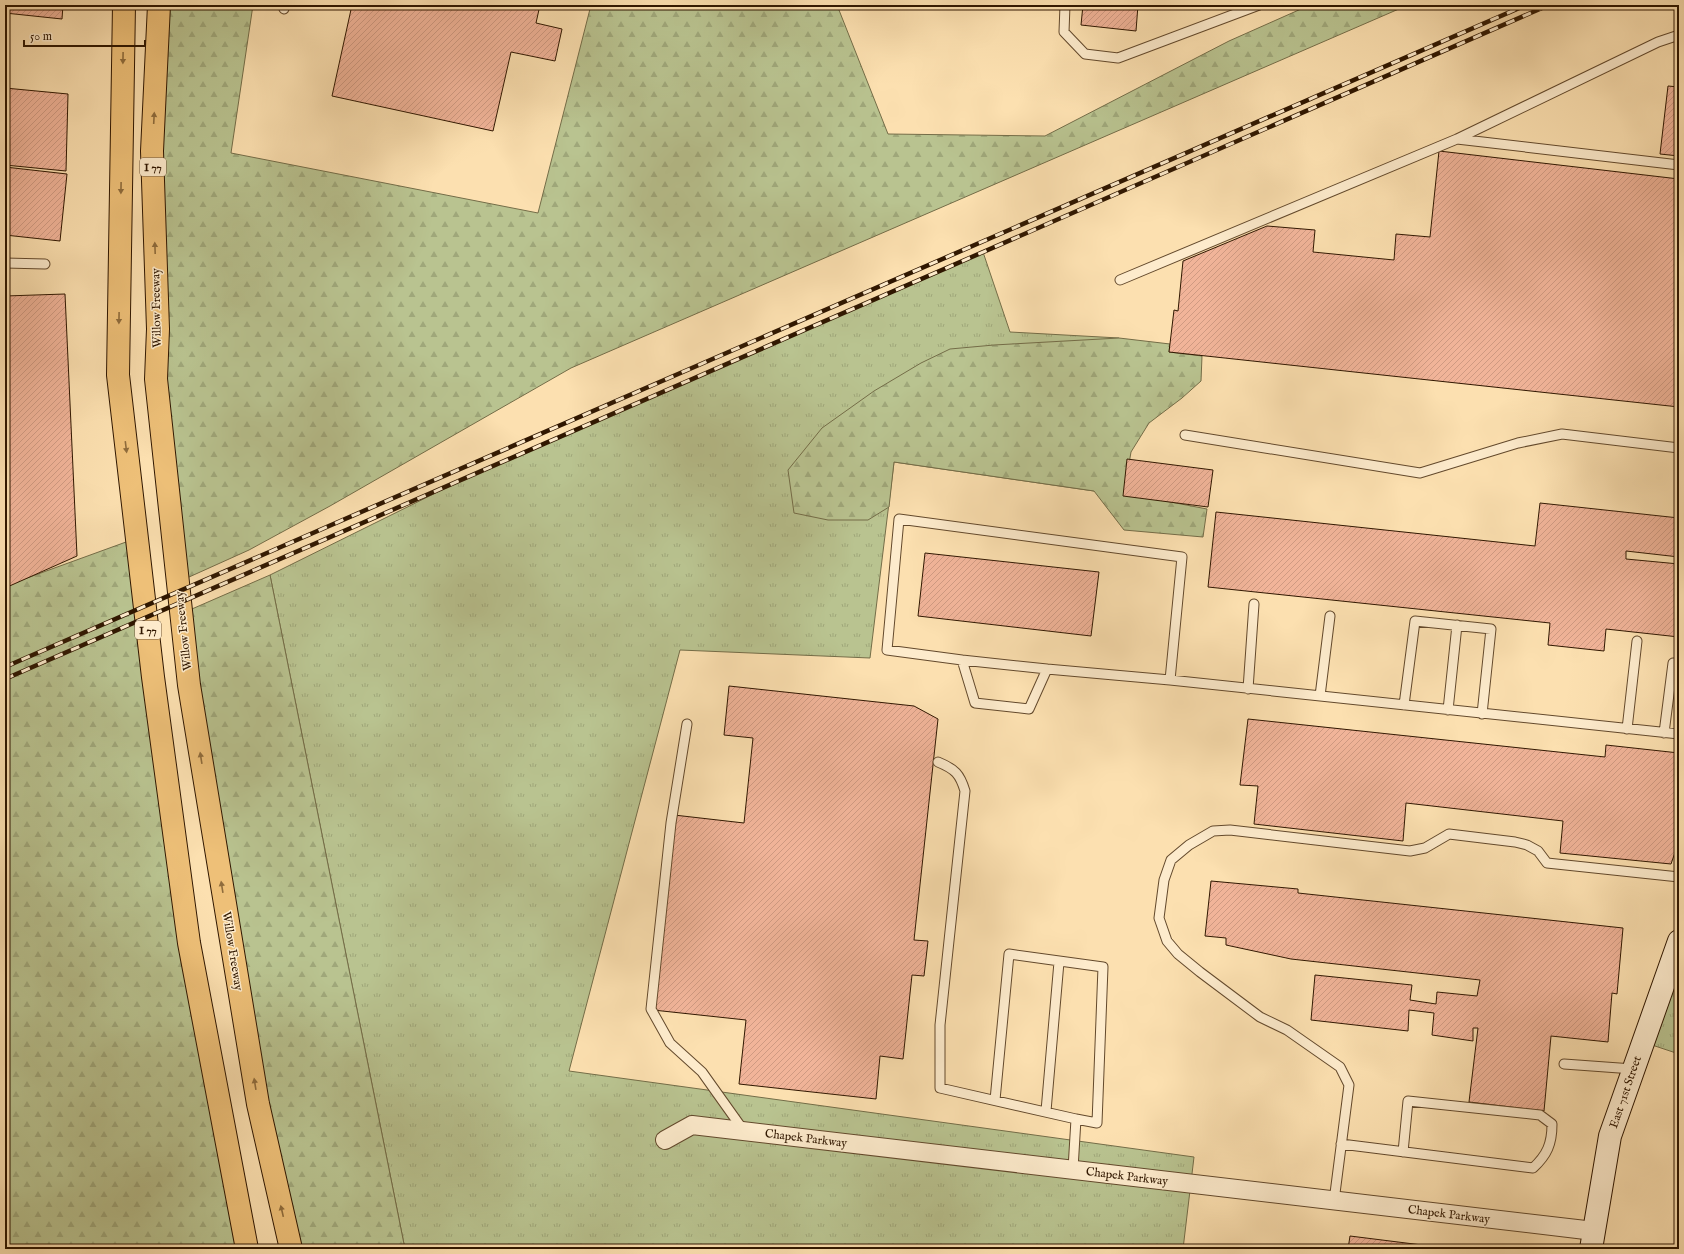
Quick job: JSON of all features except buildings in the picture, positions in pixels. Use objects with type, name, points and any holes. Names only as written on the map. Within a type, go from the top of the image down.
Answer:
[{"type":"highway","name":"I 77","points":[[124,5],[118,375],[153,676],[189,943],[247,1249]]},
{"type":"highway","name":"Willow Freeway","points":[[159,5],[152,151],[158,329],[157,386],[189,685],[258,1104],[291,1249]]},
{"type":"main road","name":"East 71st Street","points":[[1592,1240],[1610,1136],[1679,941]]},
{"type":"street","name":"Chapek Parkway","points":[[665,1140],[692,1125],[1334,1201],[1592,1240]]},
{"type":"lane","points":[[1065,5],[1064,32],[1085,54],[1118,58],[1259,5]]},
{"type":"lane","points":[[1120,280],[1457,139],[1658,42],[1679,35]]},
{"type":"lane","points":[[1457,139],[1679,165]]},
{"type":"lane","points":[[5,263],[45,264]]},
{"type":"lane","points":[[1185,435],[1420,473],[1518,443],[1562,434],[1679,448]]},
{"type":"lane","points":[[1170,680],[1182,557],[899,519],[887,650],[962,660],[1170,680],[1679,734]]},
{"type":"lane","points":[[1248,689],[1254,604]]},
{"type":"lane","points":[[1320,696],[1330,616]]},
{"type":"lane","points":[[1404,705],[1414,621],[1457,625],[1491,629],[1482,714]]},
{"type":"lane","points":[[1448,710],[1457,625]]},
{"type":"lane","points":[[1627,729],[1637,641]]},
{"type":"lane","points":[[962,660],[975,703],[1029,709],[1047,669]]},
{"type":"lane","points":[[1664,733],[1673,663],[1679,664]]},
{"type":"lane","points":[[688,724],[671,823],[651,1009],[670,1043],[702,1072],[744,1131]]},
{"type":"lane","points":[[938,762],[950,767],[961,778],[965,791],[940,1025],[940,1088],[1097,1123],[1103,967],[1009,954],[995,1100]]},
{"type":"lane","points":[[1334,1201],[1349,1085],[1340,1067],[1287,1030],[1260,1017],[1200,972],[1178,954],[1167,941],[1159,918],[1164,880],[1171,860],[1189,845],[1213,831],[1230,830],[1410,851],[1426,848],[1449,834],[1515,842],[1527,845],[1538,851],[1547,863],[1679,877]]},
{"type":"lane","points":[[1046,1111],[1060,962]]},
{"type":"lane","points":[[1564,1064],[1634,1069]]},
{"type":"lane","points":[[1341,1144],[1403,1152],[1533,1168],[1544,1158],[1552,1134],[1552,1124],[1540,1116],[1408,1102],[1403,1152]]},
{"type":"lane","points":[[1073,1169],[1076,1119]]},
{"type":"green space","points":[[159,5],[253,5],[231,153],[538,213],[591,5],[837,5],[888,134],[1045,136],[1229,41],[1310,5],[1408,5],[571,368],[330,506],[249,550],[178,582],[156,379]]},
{"type":"green space","points":[[983,252],[1010,332],[1119,338],[1094,491],[894,462],[870,658],[680,650],[569,1071],[1194,1157],[1183,1249],[405,1249],[270,575],[474,474]]},
{"type":"green space","points":[[1119,338],[1170,344],[1169,352],[1202,356],[1201,381],[1182,398],[1149,423],[1131,452],[1125,487],[1155,499],[1207,509],[1203,537],[1124,530],[1094,491],[894,462],[889,507],[868,520],[828,520],[794,513],[788,470],[822,428],[874,391],[921,363],[950,349]]},
{"type":"green space","points":[[137,538],[247,1249],[5,1249],[5,586]]},
{"type":"green space","points":[[270,575],[405,1249],[291,1249],[185,612]]},
{"type":"green space","points":[[1679,941],[1679,1054],[1643,1042]]},
{"type":"railway","points":[[5,667],[1526,5]]},
{"type":"railway","points":[[5,679],[1549,5]]}]
